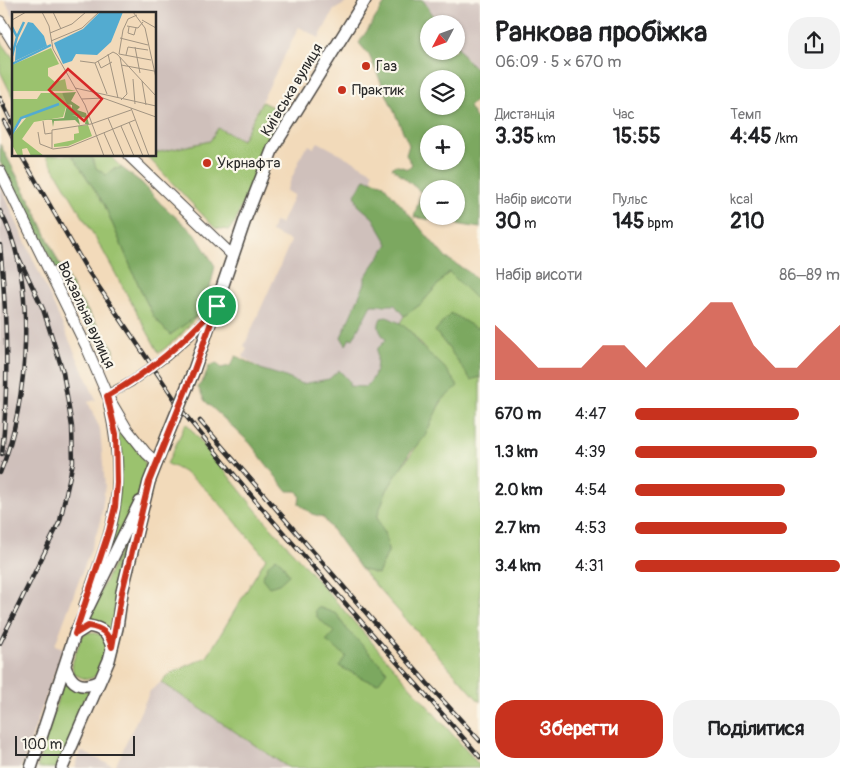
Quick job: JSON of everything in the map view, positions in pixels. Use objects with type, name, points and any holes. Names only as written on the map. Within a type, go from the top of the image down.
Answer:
[{"type":"main road","name":"Київська вулиця","points":[[149,482],[194,370],[217,306],[232,255],[273,148],[365,0]]},
{"type":"main road","points":[[31,768],[75,634],[149,482]]},
{"type":"main road","points":[[62,768],[98,682],[105,671],[149,482]]},
{"type":"main road","points":[[75,634],[88,626],[97,627],[105,631],[109,636],[112,647]]},
{"type":"main road","points":[[65,667],[70,677],[82,686],[98,682]]},
{"type":"street","points":[[0,21],[12,41]]},
{"type":"street","points":[[129,156],[232,255]]},
{"type":"street","name":"Вокзальна вулиця","points":[[0,171],[86,346],[107,396],[127,429],[146,453],[157,462]]},
{"type":"street","points":[[75,634],[115,507],[117,483],[116,434],[107,396],[131,382],[166,356],[190,336],[217,306]]},
{"type":"shaded area","points":[[5,0],[351,0],[334,10],[319,38],[299,27],[242,140],[210,141],[156,153],[156,12],[12,12],[12,15]]},
{"type":"shaded area","points":[[423,0],[480,0],[480,73],[465,58],[465,15],[433,15]]},
{"type":"shaded area","points":[[318,142],[373,172],[367,211],[397,225],[395,304],[404,316],[400,323],[387,317],[386,340],[377,349],[377,364],[374,378],[365,387],[349,386],[333,375],[329,379],[302,384],[263,370],[243,357],[247,348],[244,346],[291,241],[271,232],[274,222],[281,224],[294,195],[286,191],[305,148],[307,149],[309,145],[314,148]]},
{"type":"shaded area","points":[[0,185],[96,400],[88,402],[100,429],[105,486],[100,524],[55,645],[63,648],[21,768],[0,768]]},
{"type":"shaded area","points":[[161,682],[289,768],[75,768],[81,751],[115,767],[150,691]]},
{"type":"green space","points":[[387,0],[423,0],[433,15],[420,15],[420,60],[465,60],[465,58],[480,73],[480,96],[469,107],[480,124],[480,228],[462,225],[465,225],[465,180],[420,180],[420,191],[392,168],[395,165],[408,169],[412,164],[406,155],[409,145],[369,55],[359,43]]},
{"type":"green space","points":[[0,40],[12,56],[12,96],[0,71]]},
{"type":"green space","points":[[262,102],[285,113],[270,140],[235,222],[229,230],[215,228],[147,156],[156,156],[156,153],[210,141],[218,128],[242,140]]},
{"type":"green space","points":[[0,144],[34,208],[57,259],[78,297],[114,349],[114,356],[108,356],[94,338],[81,313],[71,299],[0,162]]},
{"type":"green space","points":[[47,156],[73,156],[104,204],[154,317],[170,335],[198,315],[179,337],[159,353],[102,249]]},
{"type":"green space","points":[[73,156],[91,156],[96,168],[106,175],[113,169],[122,168],[142,183],[161,204],[195,234],[215,266],[208,297],[198,315],[170,335],[154,317],[104,204]]},
{"type":"green space","points":[[91,156],[110,156],[122,168],[113,169],[107,176],[96,168]]},
{"type":"green space","points":[[365,179],[382,183],[445,257],[470,273],[480,283],[480,303],[449,272],[421,304],[404,316],[395,305],[371,305],[353,339],[350,338],[346,345],[341,337],[365,283],[365,277],[388,244],[373,218],[358,205],[355,194]]},
{"type":"green space","points":[[420,196],[420,218],[414,217]]},
{"type":"green space","points":[[449,272],[480,303],[480,326],[476,328],[435,331],[471,379],[480,377],[480,702],[361,569],[378,574],[388,552],[387,540],[377,517],[386,492],[399,470],[425,436],[433,415],[444,398],[457,386],[410,331],[400,323],[404,316],[421,304]]},
{"type":"green space","points":[[451,313],[476,328],[480,326],[480,377],[471,380],[435,331]]},
{"type":"green space","points":[[387,317],[400,323],[410,331],[422,347],[444,367],[458,386],[441,401],[425,436],[409,454],[386,492],[377,517],[387,540],[388,552],[378,574],[361,569],[323,517],[312,514],[299,504],[300,496],[297,491],[287,491],[250,443],[205,401],[198,387],[204,379],[209,366],[217,363],[221,368],[230,366],[236,356],[263,370],[302,384],[329,379],[339,370],[349,381],[349,386],[365,387],[375,374],[377,349],[386,340],[380,332],[379,325],[381,318]]},
{"type":"green space","points":[[186,423],[256,510],[480,768],[289,768],[161,682],[171,673],[207,657],[266,558],[208,492],[195,480],[167,464]]},
{"type":"green space","points":[[118,426],[145,462],[145,477],[123,529],[91,594],[120,484]]},
{"type":"green space","points":[[130,531],[116,596],[112,631],[102,624],[85,622]]},
{"type":"green space","points":[[276,558],[282,563],[289,575],[279,584],[269,587],[262,578],[269,564]]},
{"type":"green space","points":[[318,607],[337,614],[345,627],[387,671],[378,683],[366,680],[339,666],[346,656],[326,641],[334,632],[317,617],[315,610]]},
{"type":"green space","points":[[90,632],[102,635],[108,648],[97,674],[88,679],[81,678],[73,673],[72,664],[81,638],[84,634]]},
{"type":"green space","points":[[64,678],[76,688],[90,690],[59,768],[37,768]]},
{"type":"railway","points":[[0,98],[12,123]]},
{"type":"railway","points":[[4,121],[12,136]]},
{"type":"railway","points":[[22,156],[86,268],[186,416],[260,506],[480,757]]},
{"type":"railway","points":[[0,211],[12,239],[20,271],[25,341],[23,377],[18,412],[0,473]]},
{"type":"railway","points":[[0,245],[6,349],[6,402],[2,454]]},
{"type":"railway","points":[[0,643],[60,521],[73,462],[72,427],[63,372],[43,309],[18,256]]},
{"type":"railway","points":[[200,421],[427,683],[480,741]]},
{"type":"place","name":"Газ","points":[[366,66]]},
{"type":"place","name":"Практик","points":[[342,90]]},
{"type":"place","name":"Укрнафта","points":[[207,163]]},
{"type":"route","points":[[217,306],[194,370],[149,482],[122,592],[117,628],[112,647],[109,636],[105,631],[97,627],[88,626],[81,628],[75,634],[115,507],[117,483],[116,434],[107,396],[131,382],[166,356],[190,336],[217,306]]}]
